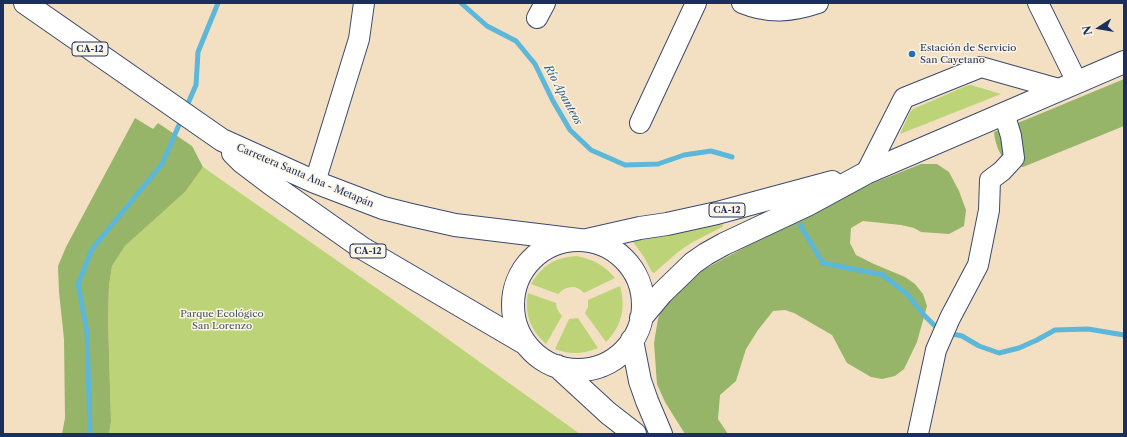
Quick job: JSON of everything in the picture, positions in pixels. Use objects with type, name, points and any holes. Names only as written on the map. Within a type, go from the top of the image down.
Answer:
[{"type":"main road","name":"Carretera Santa Ana - Metapán","points":[[25,3],[222,140],[315,182],[383,208],[455,225],[583,240]]},
{"type":"main road","name":"CA-12","points":[[641,318],[662,293],[706,254],[807,205],[866,172],[1124,62]]},
{"type":"main road","name":"Carretera Santa Ana - Metapán","points":[[222,140],[242,162],[362,248],[526,344]]},
{"type":"main road","name":"CA-12","points":[[583,240],[667,224],[717,212],[866,172]]},
{"type":"main road","points":[[557,366],[576,370],[594,368],[616,357],[632,340],[641,318],[642,304],[636,276],[621,257],[609,248],[596,242],[583,240],[556,243],[543,250],[529,262],[519,277],[514,295],[514,314],[519,332],[526,344],[540,357],[557,366],[608,413],[635,434]]},
{"type":"main road","points":[[632,340],[640,380],[661,434]]},
{"type":"street","points":[[315,182],[359,39],[364,3]]},
{"type":"street","points":[[640,123],[696,3]]},
{"type":"street","points":[[742,3],[760,9],[779,11],[799,9],[818,3]]},
{"type":"street","points":[[1038,3],[1068,86]]},
{"type":"street","points":[[866,172],[904,98],[981,66],[1068,86]]},
{"type":"street","points":[[918,434],[936,350],[950,318],[978,265],[989,210],[990,180],[1002,171],[1014,158],[1011,136],[1004,114]]},
{"type":"green space","points":[[1124,79],[1124,126],[1023,167],[1011,165],[1001,155],[997,146],[994,132]]},
{"type":"green space","points":[[971,85],[1001,94],[900,134],[910,112],[913,109]]},
{"type":"green space","points":[[135,118],[153,129],[158,123],[192,146],[203,167],[185,192],[125,246],[112,266],[109,286],[108,318],[111,422],[109,434],[62,434],[65,418],[64,339],[58,266],[66,247]]},
{"type":"green space","points":[[921,164],[937,164],[949,172],[959,191],[966,210],[964,226],[949,234],[921,232],[914,228],[901,225],[863,221],[851,228],[850,243],[856,255],[905,277],[915,284],[923,294],[927,306],[917,342],[904,369],[895,376],[882,379],[871,377],[847,363],[832,335],[794,313],[785,310],[773,311],[758,330],[746,349],[736,381],[720,395],[718,419],[728,434],[685,434],[665,402],[657,384],[654,343],[661,310],[701,271],[836,198]]},
{"type":"green space","name":"Parque Ecológico San Lorenzo","points":[[203,167],[392,299],[580,434],[109,434],[111,422],[108,318],[109,286],[112,266],[125,246],[185,192]]},
{"type":"green space","points":[[721,223],[723,225],[722,227],[691,243],[654,273],[631,239],[674,233]]},
{"type":"green space","points":[[576,256],[598,263],[615,278],[584,293],[578,288],[571,287],[564,289],[558,294],[531,284],[535,277],[545,267],[555,261]]},
{"type":"green space","points":[[620,286],[623,302],[621,316],[616,330],[606,342],[585,313],[588,307],[588,300]]},
{"type":"green space","points":[[528,293],[556,303],[557,309],[562,316],[546,344],[540,339],[532,327],[527,307]]},
{"type":"green space","points":[[578,318],[598,348],[587,352],[576,353],[555,349],[569,319]]},
{"type":"waterway","points":[[186,108],[196,85],[198,52],[218,3]]},
{"type":"waterway","name":"Río Apanteos","points":[[461,3],[487,26],[516,41],[535,64],[553,101],[570,130],[591,150],[625,165],[658,164],[684,155],[711,151],[732,157]]},
{"type":"waterway","points":[[90,434],[87,332],[78,284],[92,249],[162,164],[182,118]]},
{"type":"waterway","name":"Río Apanteos","points":[[800,225],[823,263],[883,275],[907,294],[924,315],[940,331]]},
{"type":"waterway","name":"Río Apanteos","points":[[948,333],[962,336],[979,346],[999,353],[1019,348],[1055,330],[1088,329],[1124,335]]},
{"type":"place","name":"Estación de Servicio San Cayetano","points":[[912,54]]}]
